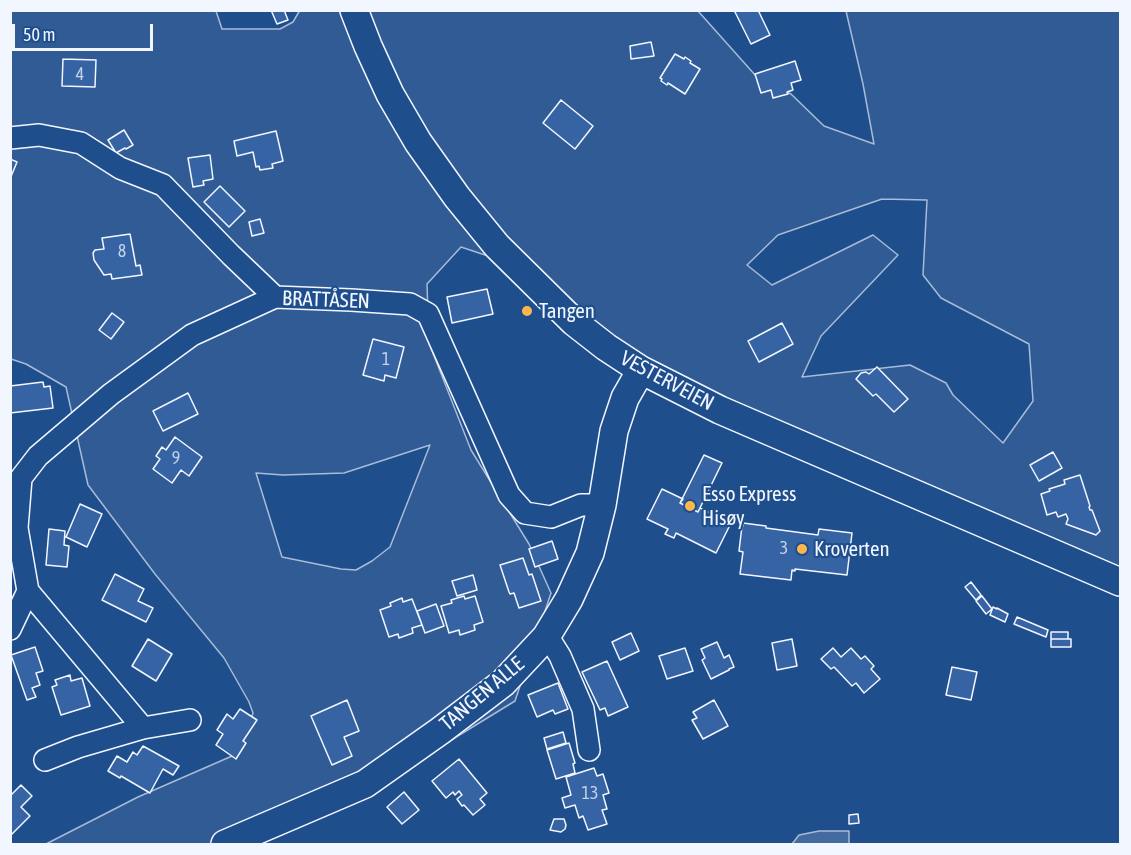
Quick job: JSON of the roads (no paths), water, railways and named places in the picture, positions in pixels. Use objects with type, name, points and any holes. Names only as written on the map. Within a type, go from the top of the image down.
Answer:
[{"type":"main road","name":"VESTERVEIEN","points":[[354,10],[390,94],[418,142],[464,205],[496,246],[574,322],[606,347],[641,370],[720,410],[1120,582]]},
{"type":"main road","name":"TANGEN ALLE","points":[[225,844],[365,784],[503,683],[546,637],[569,598],[591,553],[602,505],[614,432],[626,398],[641,370]]},
{"type":"street","points":[[10,138],[39,135],[81,142],[120,168],[163,185],[275,297]]},
{"type":"street","name":"BRATTÅSEN","points":[[28,591],[18,528],[16,474],[111,394],[192,336],[275,297],[410,304],[428,314],[509,495],[525,513],[551,517],[580,505],[602,505]]},
{"type":"street","points":[[10,629],[28,591],[143,728]]},
{"type":"street","points":[[546,637],[560,656],[583,709],[589,750]]},
{"type":"street","points":[[45,760],[78,747],[143,728],[190,720]]},
{"type":"place","name":"Tangen","points":[[527,311]]},
{"type":"place","name":"Esso Express Hisøy","points":[[690,506]]},
{"type":"place","name":"Kroverten","points":[[802,549]]}]
